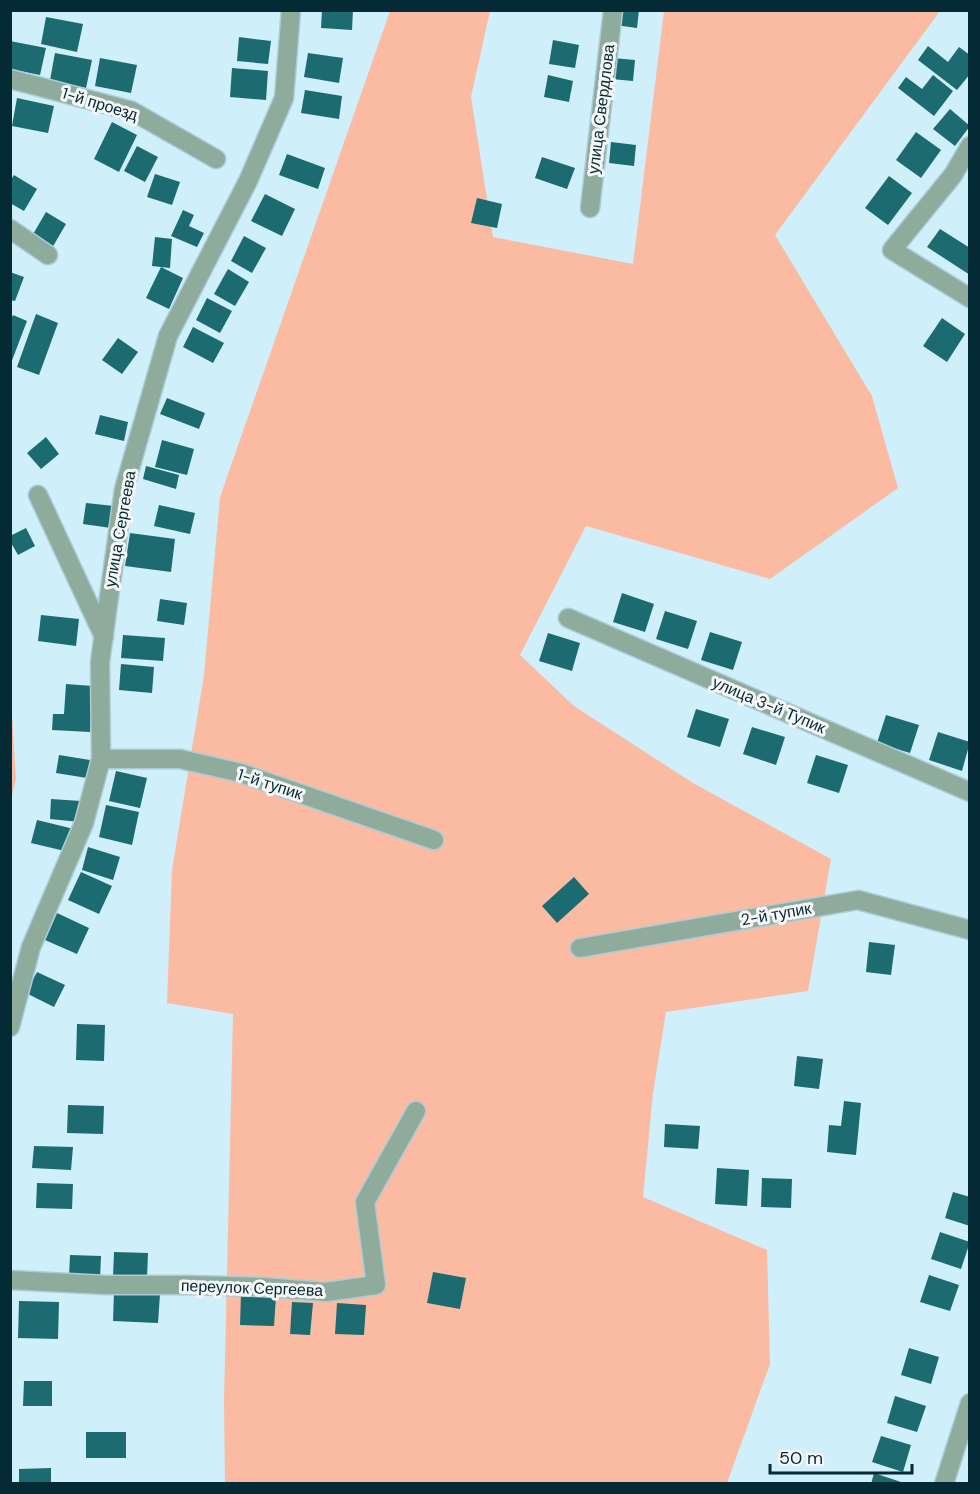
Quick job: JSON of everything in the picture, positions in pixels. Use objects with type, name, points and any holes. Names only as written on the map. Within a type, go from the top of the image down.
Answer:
[{"type":"street","name":"улица Сергеева","points":[[10,1027],[30,947],[84,823],[101,759],[100,662],[124,489],[168,336],[248,181],[284,98],[291,10]]},
{"type":"street","name":"улица Свердлова","points":[[590,208],[613,10]]},
{"type":"street","name":"1-й проезд","points":[[10,79],[132,111],[216,159]]},
{"type":"street","points":[[969,146],[953,175],[892,250],[969,298]]},
{"type":"street","points":[[10,229],[48,255]]},
{"type":"street","points":[[38,495],[104,637]]},
{"type":"street","name":"улица 3-й Тупик","points":[[568,618],[969,792]]},
{"type":"street","name":"1-й тупик","points":[[101,759],[180,759],[241,773],[434,840]]},
{"type":"street","name":"2-й тупик","points":[[580,948],[858,900],[969,930]]},
{"type":"street","name":"переулок Сергеева","points":[[10,1280],[106,1285],[263,1287],[326,1292],[376,1285],[365,1202],[416,1111]]},
{"type":"street","points":[[944,1484],[969,1403]]},
{"type":"shaded area","points":[[390,11],[490,11],[471,97],[493,237],[633,264],[664,11],[940,11],[775,235],[872,396],[898,488],[770,579],[586,526],[520,655],[574,706],[693,783],[831,859],[808,991],[666,1012],[653,1093],[643,1197],[767,1250],[770,1364],[727,1483],[225,1483],[224,1401],[233,1014],[167,1003],[172,870],[204,675],[220,497]]},
{"type":"shaded area","points":[[11,698],[16,779],[10,799]]},
{"type":"building","points":[[322,10],[353,10],[352,30],[321,28]]},
{"type":"building","points":[[616,10],[639,10],[637,28],[615,25]]},
{"type":"building","points":[[46,17],[83,24],[77,52],[41,44]]},
{"type":"building","points":[[239,37],[271,41],[268,64],[237,61]]},
{"type":"building","points":[[553,40],[579,45],[575,68],[549,64]]},
{"type":"building","points":[[10,41],[46,48],[40,75],[10,69]]},
{"type":"building","points":[[928,46],[948,62],[959,47],[970,55],[970,74],[957,90],[918,60]]},
{"type":"building","points":[[55,53],[92,60],[86,88],[50,80]]},
{"type":"building","points":[[308,53],[343,58],[339,83],[304,77]]},
{"type":"building","points":[[100,58],[137,65],[131,93],[95,86]]},
{"type":"building","points":[[613,58],[635,60],[633,81],[611,79]]},
{"type":"building","points":[[232,68],[268,71],[266,100],[230,97]]},
{"type":"building","points":[[548,75],[573,81],[569,102],[544,97]]},
{"type":"building","points":[[933,75],[953,91],[934,116],[898,88],[906,77],[922,89]]},
{"type":"building","points":[[305,90],[342,96],[339,119],[301,113]]},
{"type":"building","points":[[17,98],[54,106],[48,133],[12,126]]},
{"type":"building","points":[[950,109],[970,126],[955,146],[933,129]]},
{"type":"building","points":[[112,122],[137,135],[119,172],[94,159]]},
{"type":"building","points":[[916,132],[941,150],[921,178],[896,160]]},
{"type":"building","points":[[611,142],[636,145],[634,166],[609,163]]},
{"type":"building","points":[[137,146],[158,157],[145,182],[124,171]]},
{"type":"building","points":[[287,154],[325,168],[318,189],[279,175]]},
{"type":"building","points":[[542,157],[575,168],[567,189],[535,178]]},
{"type":"building","points":[[155,174],[180,182],[172,205],[147,197]]},
{"type":"building","points":[[14,175],[37,189],[24,211],[10,203],[10,181]]},
{"type":"building","points":[[889,176],[912,193],[888,225],[865,208]]},
{"type":"building","points":[[265,194],[295,209],[282,236],[251,221]]},
{"type":"building","points":[[477,198],[502,204],[497,228],[471,223]]},
{"type":"building","points":[[183,210],[194,215],[189,226],[204,233],[197,247],[171,236]]},
{"type":"building","points":[[46,212],[66,224],[52,248],[32,236]]},
{"type":"building","points":[[940,229],[970,248],[970,275],[927,247]]},
{"type":"building","points":[[244,236],[266,248],[252,273],[231,261]]},
{"type":"building","points":[[155,237],[172,239],[170,268],[152,266]]},
{"type":"building","points":[[161,267],[183,278],[169,309],[146,298]]},
{"type":"building","points":[[228,269],[249,282],[235,306],[214,294]]},
{"type":"building","points":[[10,272],[24,277],[15,301],[10,300]]},
{"type":"building","points":[[207,298],[232,311],[220,333],[196,320]]},
{"type":"building","points":[[36,314],[58,323],[39,375],[17,367]]},
{"type":"building","points":[[13,315],[27,321],[11,363],[10,322]]},
{"type":"building","points":[[942,318],[965,334],[947,362],[923,346]]},
{"type":"building","points":[[193,327],[224,343],[213,363],[183,347]]},
{"type":"building","points":[[118,338],[138,352],[122,374],[102,360]]},
{"type":"building","points":[[167,398],[205,413],[199,429],[160,414]]},
{"type":"building","points":[[100,415],[128,422],[124,441],[95,434]]},
{"type":"building","points":[[46,437],[59,454],[41,469],[27,453]]},
{"type":"building","points":[[162,440],[194,449],[187,475],[155,467]]},
{"type":"building","points":[[146,466],[179,475],[176,489],[143,479]]},
{"type":"building","points":[[86,503],[114,506],[111,528],[83,524]]},
{"type":"building","points":[[159,505],[195,513],[190,534],[154,526]]},
{"type":"building","points":[[26,528],[35,546],[18,555],[10,541],[10,536]]},
{"type":"building","points":[[130,533],[175,539],[171,572],[125,566]]},
{"type":"building","points":[[622,593],[654,604],[645,632],[613,622]]},
{"type":"building","points":[[160,599],[187,603],[184,625],[157,621]]},
{"type":"building","points":[[665,611],[697,621],[688,649],[656,639]]},
{"type":"building","points":[[41,615],[79,619],[76,646],[38,641]]},
{"type":"building","points":[[710,632],[742,642],[733,670],[701,660]]},
{"type":"building","points":[[548,633],[580,643],[572,671],[539,661]]},
{"type":"building","points":[[123,635],[165,638],[163,661],[121,658]]},
{"type":"building","points":[[121,664],[154,667],[152,693],[119,690]]},
{"type":"building","points":[[66,684],[93,686],[90,732],[52,730],[53,714],[64,714]]},
{"type":"building","points":[[696,709],[729,719],[720,747],[687,737]]},
{"type":"building","points":[[886,715],[919,725],[910,753],[877,743]]},
{"type":"building","points":[[752,727],[785,737],[776,765],[743,754]]},
{"type":"building","points":[[938,732],[970,742],[962,771],[929,760]]},
{"type":"building","points":[[59,755],[90,760],[87,778],[56,773]]},
{"type":"building","points":[[816,755],[848,765],[839,793],[807,783]]},
{"type":"building","points":[[116,771],[147,778],[140,808],[109,801]]},
{"type":"building","points":[[51,799],[81,801],[80,822],[50,819]]},
{"type":"building","points":[[106,805],[139,812],[132,845],[99,837]]},
{"type":"building","points":[[37,820],[74,829],[69,852],[31,843]]},
{"type":"building","points":[[88,847],[120,857],[113,880],[82,870]]},
{"type":"building","points":[[81,872],[112,886],[99,914],[68,900]]},
{"type":"building","points":[[574,877],[589,894],[557,923],[542,906]]},
{"type":"building","points":[[57,913],[89,928],[77,954],[45,940]]},
{"type":"building","points":[[869,942],[895,945],[891,975],[866,972]]},
{"type":"building","points":[[37,972],[65,985],[54,1007],[26,993]]},
{"type":"building","points":[[77,1024],[105,1025],[104,1061],[76,1060]]},
{"type":"building","points":[[797,1056],[823,1059],[819,1089],[794,1086]]},
{"type":"building","points":[[844,1101],[861,1103],[856,1155],[827,1152],[829,1125],[841,1126]]},
{"type":"building","points":[[68,1105],[104,1106],[103,1134],[67,1133]]},
{"type":"building","points":[[665,1124],[700,1126],[698,1149],[664,1147]]},
{"type":"building","points":[[34,1146],[73,1147],[71,1170],[32,1168]]},
{"type":"building","points":[[717,1168],[749,1170],[747,1206],[715,1204]]},
{"type":"building","points":[[762,1178],[792,1179],[791,1208],[761,1207]]},
{"type":"building","points":[[37,1183],[73,1184],[72,1209],[36,1208]]},
{"type":"building","points":[[953,1192],[970,1197],[970,1226],[945,1218]]},
{"type":"building","points":[[940,1232],[970,1242],[961,1269],[931,1259]]},
{"type":"building","points":[[114,1252],[148,1253],[147,1278],[113,1277]]},
{"type":"building","points":[[70,1255],[101,1256],[100,1279],[69,1277]]},
{"type":"building","points":[[433,1272],[466,1278],[460,1309],[427,1303]]},
{"type":"building","points":[[929,1275],[959,1285],[950,1311],[920,1302]]},
{"type":"building","points":[[114,1292],[160,1294],[158,1323],[113,1321]]},
{"type":"building","points":[[241,1294],[276,1296],[274,1326],[240,1325]]},
{"type":"building","points":[[19,1301],[59,1302],[58,1339],[18,1338]]},
{"type":"building","points":[[292,1302],[313,1303],[310,1335],[290,1334]]},
{"type":"building","points":[[337,1303],[366,1305],[364,1335],[335,1334]]},
{"type":"building","points":[[909,1348],[939,1357],[931,1384],[901,1375]]},
{"type":"building","points":[[24,1381],[52,1381],[52,1406],[23,1406]]},
{"type":"building","points":[[895,1396],[926,1406],[917,1432],[887,1423]]},
{"type":"building","points":[[86,1432],[126,1432],[126,1458],[86,1458]]},
{"type":"building","points":[[881,1436],[911,1445],[903,1472],[872,1462]]},
{"type":"building","points":[[51,1468],[51,1484],[19,1484],[19,1469]]},
{"type":"building","points":[[874,1473],[904,1483],[904,1484],[871,1484]]}]
